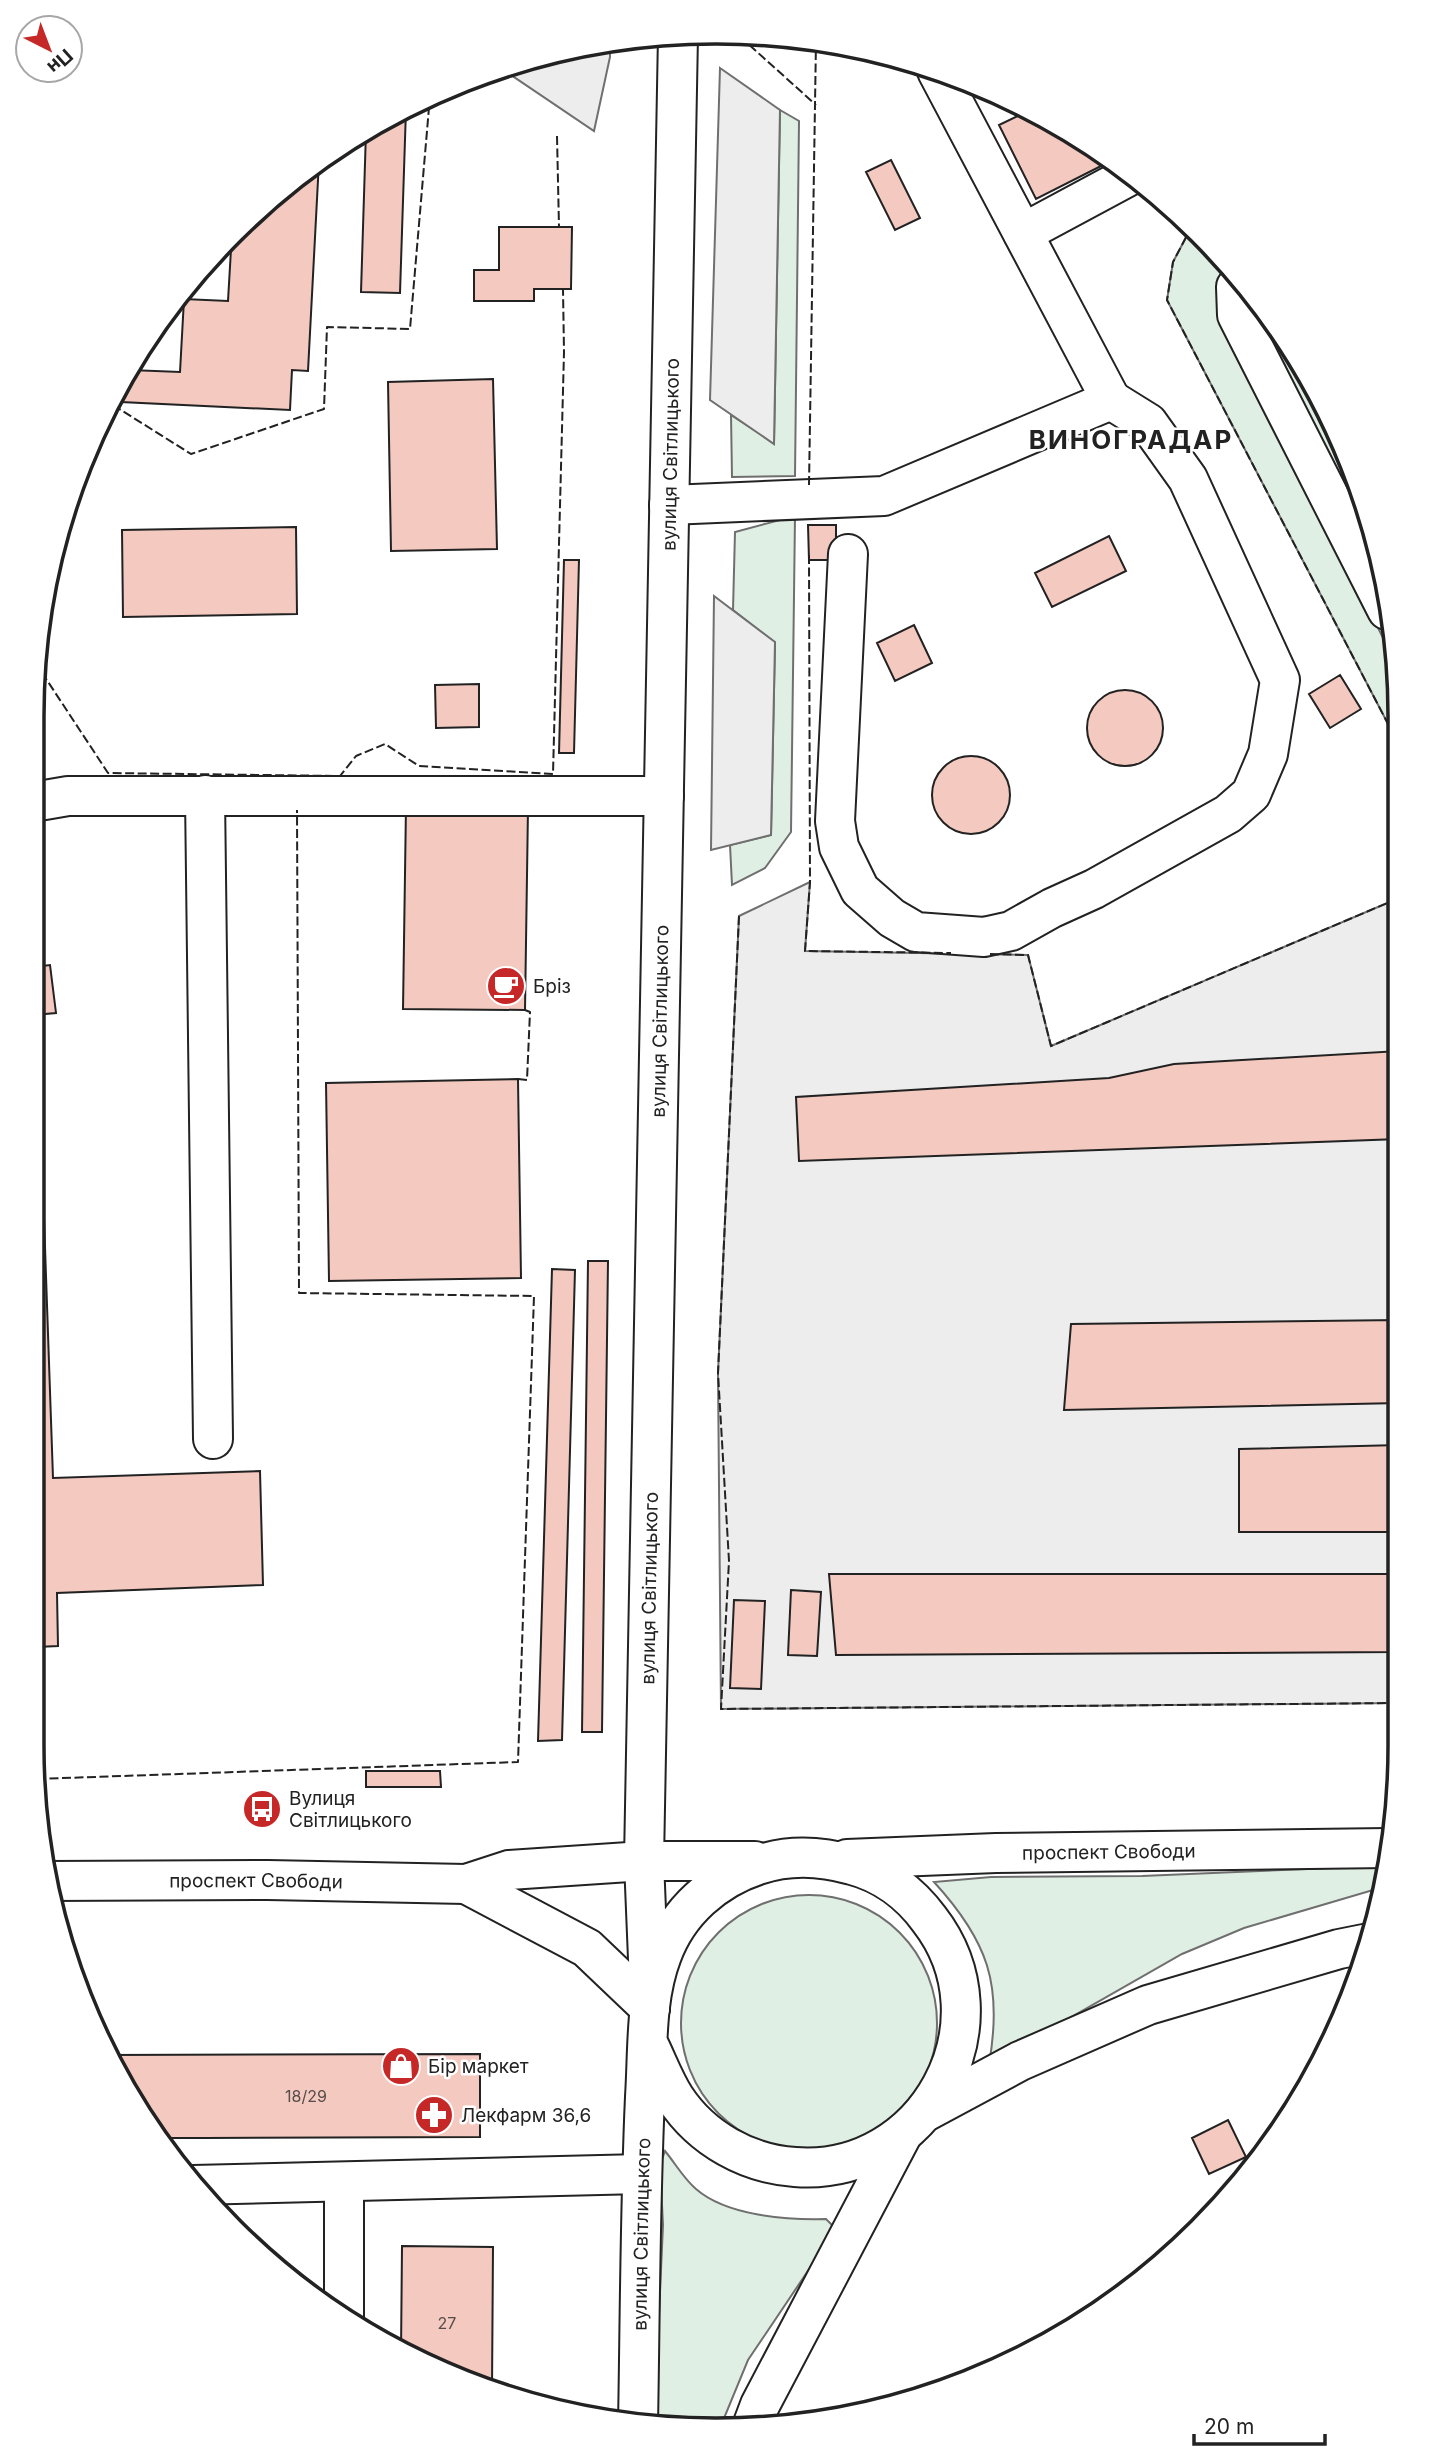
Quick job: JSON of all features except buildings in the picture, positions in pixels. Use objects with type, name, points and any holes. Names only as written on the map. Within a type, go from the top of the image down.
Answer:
[{"type":"street","name":"вулиця Світлицького","points":[[638,2413],[642,2174],[649,2026],[644,1861],[678,45]]},
{"type":"street","points":[[848,554],[835,821],[839,847],[860,890],[892,918],[916,932],[984,937],[1011,931],[1094,889],[1228,814],[1251,794],[1268,754],[1280,680],[1188,479],[1148,423],[1111,400],[944,84]]},
{"type":"street","points":[[1023,233],[1121,180]]},
{"type":"street","points":[[1236,291],[1237,315],[1375,587]]},
{"type":"street","points":[[669,505],[884,496],[1111,400]]},
{"type":"street","points":[[44,800],[68,796],[205,795],[664,796]]},
{"type":"street","points":[[205,795],[213,1439]]},
{"type":"street","name":"проспект Свободи","points":[[833,1859],[996,1853],[1380,1848]]},
{"type":"street","points":[[757,2417],[779,2370],[913,2124],[943,2085],[955,2055],[961,2023],[960,1990],[952,1959],[938,1929],[910,1897],[893,1883],[864,1868],[833,1859],[800,1857],[771,1860],[743,1870],[718,1884],[695,1902],[663,1951],[654,1979],[649,2026],[676,2099],[696,2123],[721,2144],[750,2158],[780,2166],[813,2168],[854,2160],[874,2152],[913,2124],[1020,2061],[1148,2005],[1358,1945]]},
{"type":"street","name":"проспект Свободи","points":[[58,1881],[268,1880],[466,1884],[509,1870],[644,1861],[771,1860]]},
{"type":"street","name":"проспект Свободи","points":[[466,1884],[587,1948],[649,2026]]},
{"type":"street","points":[[207,2185],[642,2174]]},
{"type":"street","points":[[344,2182],[344,2306]]},
{"type":"green space","points":[[780,110],[799,121],[795,476],[732,477],[731,415],[774,443]]},
{"type":"green space","points":[[1186,237],[1230,284],[1221,312],[1383,638],[1388,724],[1167,300],[1173,262]]},
{"type":"green space","points":[[1252,311],[1298,380],[1319,419],[1353,500],[1345,493]]},
{"type":"green space","points":[[795,516],[791,832],[765,868],[732,885],[730,845],[771,835],[775,643],[733,610],[735,532]]},
{"type":"green space","points":[[1377,1866],[1372,1890],[1244,1928],[1182,1954],[989,2064],[994,2011],[987,1966],[967,1924],[934,1882],[991,1877],[1142,1876]]},
{"type":"green space","points":[[796,1895],[822,1895],[858,1904],[880,1916],[900,1932],[916,1952],[928,1974],[935,1998],[935,2048],[928,2072],[916,2094],[900,2114],[880,2130],[858,2142],[822,2151],[796,2151],[760,2142],[738,2130],[718,2114],[702,2094],[690,2072],[681,2036],[681,2010],[690,1974],[702,1952],[718,1932],[738,1916],[760,1904]]},
{"type":"green space","points":[[665,2151],[692,2185],[709,2198],[740,2211],[794,2219],[826,2219],[840,2233],[818,2256],[748,2360],[724,2418],[654,2415],[663,2225],[660,2165]]},
{"type":"shaded area","points":[[610,53],[594,131],[512,76]]},
{"type":"shaded area","points":[[720,68],[780,110],[774,444],[710,400]]},
{"type":"shaded area","points":[[714,596],[775,642],[771,835],[711,850]]},
{"type":"shaded area","points":[[810,882],[805,951],[1028,955],[1051,1046],[1388,903],[1388,1703],[721,1709],[718,1373],[739,916]]},
{"type":"fence","points":[[749,45],[816,105]]},
{"type":"fence","points":[[809,485],[816,52]]},
{"type":"fence","points":[[119,409],[191,454],[324,409],[327,327],[410,329],[429,109]]},
{"type":"fence","points":[[557,136],[559,227]]},
{"type":"fence","points":[[1186,237],[1173,262],[1167,300],[1388,724]]},
{"type":"fence","points":[[45,677],[108,773],[340,776],[356,756],[385,744],[419,766],[553,774],[564,352],[563,289]]},
{"type":"fence","points":[[809,555],[810,882],[805,951],[951,953]]},
{"type":"fence","points":[[45,1779],[518,1762],[534,1296],[299,1293],[297,810]]},
{"type":"fence","points":[[990,954],[1028,955],[1051,1046],[1388,903]]},
{"type":"fence","points":[[739,916],[718,1373],[729,1561],[721,1709],[1388,1703]]},
{"type":"fence","points":[[518,1079],[527,1080],[530,1012],[525,1010]]},
{"type":"place","name":"Бріз","points":[[506,986]]},
{"type":"place","name":"Вулиця Світлицького","points":[[262,1809]]},
{"type":"place","name":"Бір маркет","points":[[401,2066]]},
{"type":"place","name":"Лекфарм 36,6","points":[[434,2115]]},
{"type":"district","name":"ВИНОГРАДАР","points":[[1131,440]]}]
